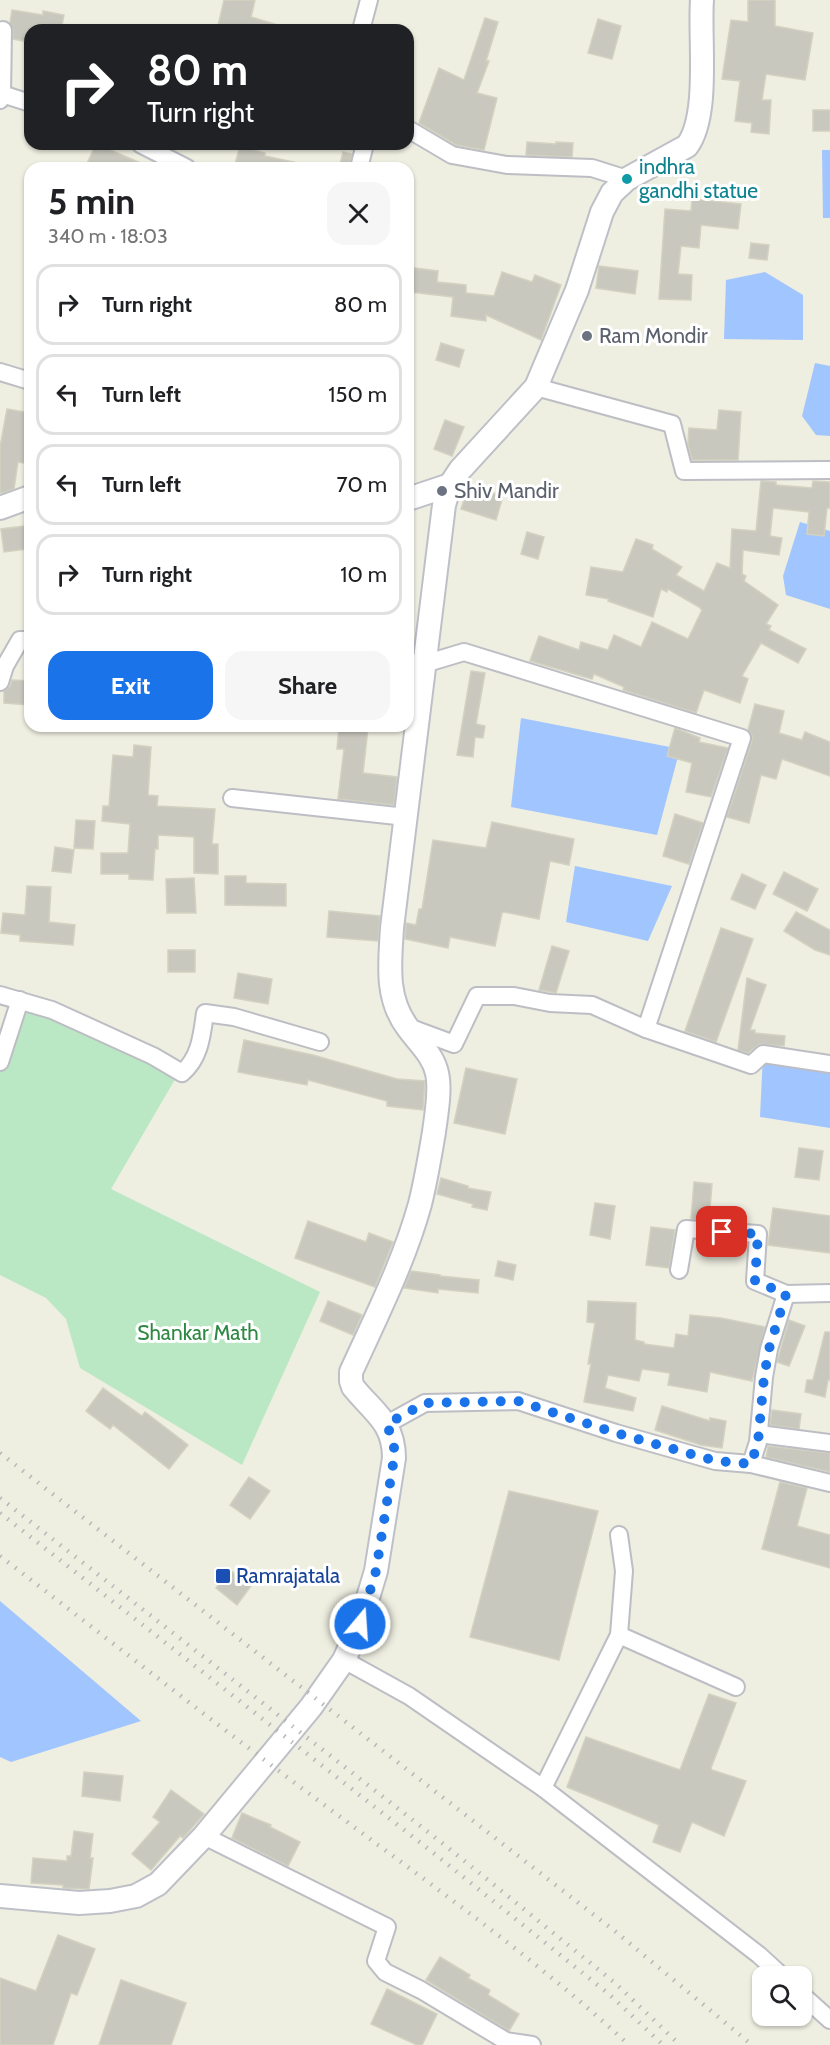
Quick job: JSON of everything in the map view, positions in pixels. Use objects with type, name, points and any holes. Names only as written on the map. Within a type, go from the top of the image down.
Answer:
[{"type":"main road","points":[[414,694],[416,663],[444,505],[450,485],[460,470],[536,387],[547,366],[577,290],[602,212],[612,192],[627,179],[687,146],[694,137],[698,124],[701,82],[702,0]]},
{"type":"main road","points":[[414,497],[450,485]]},
{"type":"main road","points":[[0,508],[24,499]]},
{"type":"main road","points":[[0,1896],[79,1903],[110,1901],[136,1896],[158,1884],[204,1836],[311,1707],[344,1660],[360,1624],[376,1571],[394,1446],[387,1424],[357,1392],[351,1381],[351,1372],[395,1275],[420,1204],[437,1111],[438,1075],[431,1055],[407,1027],[399,1013],[392,995],[389,976],[392,928],[406,817],[412,732]]},
{"type":"street","points":[[363,24],[369,0]]},
{"type":"street","points":[[3,30],[1,97],[24,102]]},
{"type":"street","points":[[414,133],[452,155],[507,165],[592,168],[627,179]]},
{"type":"street","points":[[152,150],[175,162]]},
{"type":"street","points":[[0,372],[24,379]]},
{"type":"street","points":[[536,387],[672,424],[684,471],[830,470]]},
{"type":"street","points":[[0,682],[5,666],[20,640],[24,640]]},
{"type":"street","points":[[416,663],[464,651],[742,738],[646,1029]]},
{"type":"street","points":[[232,798],[406,817]]},
{"type":"street","points":[[0,995],[52,1010],[153,1056],[182,1073],[192,1064],[198,1049],[204,1013],[234,1017],[320,1042]]},
{"type":"street","points":[[407,1027],[454,1044],[477,996],[514,996],[550,1003],[592,1005],[646,1029],[751,1065],[763,1053],[830,1064]]},
{"type":"street","points":[[0,1062],[20,1000]]},
{"type":"street","points":[[680,1270],[686,1229],[758,1234],[755,1281],[786,1294],[830,1293]]},
{"type":"street","points":[[751,1464],[759,1434],[769,1349],[786,1294]]},
{"type":"street","points":[[387,1424],[425,1403],[518,1401],[616,1433],[716,1461],[751,1464],[830,1482]]},
{"type":"street","points":[[759,1434],[830,1443]]},
{"type":"street","points":[[543,1788],[619,1635],[624,1571],[619,1535]]},
{"type":"street","points":[[619,1635],[736,1687]]},
{"type":"street","points":[[344,1660],[409,1696],[543,1788],[771,1966]]},
{"type":"street","points":[[204,1836],[387,1927],[376,1961],[385,1972],[421,1990],[506,2041],[532,2045]]},
{"type":"street","points":[[812,2004],[830,2020]]},
{"type":"green space","name":"Shankar Math","points":[[21,1004],[177,1076],[111,1189],[320,1292],[242,1465],[80,1368],[66,1319],[46,1298],[0,1275],[0,1064]]},
{"type":"water","points":[[822,150],[830,150],[830,218],[823,218]]},
{"type":"water","points":[[765,272],[803,295],[803,340],[724,339],[726,280]]},
{"type":"water","points":[[815,363],[830,366],[830,436],[816,435],[802,416]]},
{"type":"water","points":[[800,522],[830,531],[830,609],[786,595],[783,576]]},
{"type":"water","points":[[521,718],[680,749],[657,835],[511,807]]},
{"type":"water","points":[[575,866],[672,886],[648,941],[566,922]]},
{"type":"water","points":[[763,1054],[830,1064],[830,1128],[760,1117]]},
{"type":"water","points":[[0,1601],[141,1721],[11,1762],[0,1757]]},
{"type":"building","points":[[224,0],[255,0],[251,17],[274,24],[218,24]]},
{"type":"building","points":[[748,0],[775,0],[775,26],[813,33],[805,80],[766,74],[762,100],[771,100],[769,134],[751,132],[752,123],[735,121],[740,81],[722,79],[731,20],[748,22]]},
{"type":"building","points":[[12,10],[43,15],[43,11],[64,15],[62,24],[24,24],[24,41],[13,39],[10,23]]},
{"type":"building","points":[[485,18],[498,22],[486,61],[489,61],[477,93],[497,98],[484,150],[456,145],[419,123],[439,68],[464,80]]},
{"type":"building","points":[[598,19],[621,26],[612,59],[588,53]]},
{"type":"building","points":[[813,110],[830,110],[830,131],[813,131]]},
{"type":"building","points":[[527,142],[573,143],[572,157],[526,155]]},
{"type":"building","points":[[93,150],[111,150],[138,162],[88,162]]},
{"type":"building","points":[[239,150],[254,150],[265,153],[265,156],[294,162],[236,162]]},
{"type":"building","points":[[343,152],[352,154],[350,162],[340,162]]},
{"type":"building","points":[[692,199],[741,204],[738,229],[701,225],[699,248],[681,246],[678,274],[692,275],[691,300],[659,299],[665,209],[691,211]]},
{"type":"building","points":[[751,243],[769,245],[767,260],[749,258]]},
{"type":"building","points":[[599,266],[638,271],[635,294],[596,288]]},
{"type":"building","points":[[414,268],[438,271],[437,282],[466,285],[466,293],[494,296],[502,272],[532,282],[535,275],[561,285],[541,340],[486,315],[486,321],[451,316],[453,297],[414,292]]},
{"type":"building","points":[[441,343],[464,350],[459,367],[436,360]]},
{"type":"building","points":[[7,409],[24,412],[24,463],[18,462],[14,489],[2,493],[0,493],[0,447]]},
{"type":"building","points":[[719,410],[741,412],[738,460],[692,460],[688,444],[689,428],[717,430]]},
{"type":"building","points":[[445,420],[464,427],[452,456],[434,449]]},
{"type":"building","points":[[761,481],[776,482],[776,485],[812,488],[813,481],[830,482],[830,508],[827,508],[824,536],[807,534],[809,512],[773,508],[770,536],[782,538],[779,555],[743,550],[742,574],[746,576],[744,581],[778,605],[766,624],[771,626],[769,630],[806,649],[798,663],[761,643],[742,676],[748,679],[740,703],[704,690],[696,713],[623,690],[624,687],[594,674],[592,679],[530,661],[539,636],[579,650],[581,642],[608,650],[614,635],[641,647],[652,622],[688,639],[702,610],[699,607],[668,589],[667,592],[661,589],[653,617],[608,601],[609,599],[586,595],[591,567],[623,572],[636,539],[653,545],[652,549],[682,567],[676,575],[704,591],[717,563],[730,568],[732,529],[756,531]]},
{"type":"building","points":[[469,485],[503,496],[496,520],[461,509]]},
{"type":"building","points":[[24,526],[24,549],[4,552],[1,529]]},
{"type":"building","points":[[527,532],[544,537],[538,559],[521,554]]},
{"type":"building","points":[[471,671],[485,673],[476,724],[485,726],[483,738],[475,737],[473,757],[457,755]]},
{"type":"building","points":[[12,680],[24,681],[24,705],[4,703],[4,691],[10,686]]},
{"type":"building","points":[[755,704],[784,711],[779,733],[802,740],[805,732],[830,742],[830,776],[782,759],[776,779],[761,775],[749,823],[727,817],[752,741],[752,735],[748,730]]},
{"type":"building","points":[[675,728],[700,738],[699,742],[728,748],[711,797],[686,792],[692,763],[667,756]]},
{"type":"building","points":[[338,732],[368,732],[363,773],[397,777],[394,805],[338,799],[344,749],[337,749]]},
{"type":"building","points":[[134,745],[151,747],[148,795],[158,796],[157,806],[215,809],[212,844],[218,844],[218,874],[194,873],[194,837],[158,835],[153,880],[129,879],[129,874],[101,874],[101,853],[128,853],[130,824],[102,821],[103,806],[109,806],[113,755],[133,757]]},
{"type":"building","points":[[675,814],[703,823],[689,864],[663,856]]},
{"type":"building","points":[[76,820],[95,821],[93,849],[74,848]]},
{"type":"building","points":[[492,822],[574,839],[569,865],[550,861],[539,919],[502,913],[495,946],[450,937],[448,948],[405,939],[406,923],[416,925],[419,909],[422,909],[433,840],[486,848]]},
{"type":"building","points":[[55,847],[74,850],[71,873],[52,871]]},
{"type":"building","points":[[784,872],[818,889],[807,911],[773,894]]},
{"type":"building","points":[[742,874],[766,885],[755,909],[731,899]]},
{"type":"building","points":[[225,876],[246,876],[246,883],[286,884],[286,906],[225,905]]},
{"type":"building","points":[[194,878],[196,913],[167,913],[166,879]]},
{"type":"building","points":[[27,886],[51,887],[49,922],[75,925],[73,945],[20,941],[20,935],[1,933],[3,913],[25,915]]},
{"type":"building","points":[[329,911],[380,916],[378,941],[327,937]]},
{"type":"building","points":[[796,912],[830,930],[830,955],[815,950],[784,931]]},
{"type":"building","points":[[721,928],[753,939],[716,1042],[685,1031]]},
{"type":"building","points":[[552,946],[569,951],[556,993],[539,990]]},
{"type":"building","points":[[168,950],[195,950],[195,972],[168,972]]},
{"type":"building","points":[[238,973],[272,979],[268,1004],[234,998]]},
{"type":"building","points":[[747,978],[766,985],[750,1030],[755,1030],[755,1033],[785,1036],[784,1046],[760,1044],[748,1053],[738,1050]]},
{"type":"building","points":[[244,1040],[313,1055],[397,1079],[425,1081],[423,1110],[387,1106],[387,1101],[308,1080],[307,1085],[238,1072]]},
{"type":"building","points":[[466,1068],[517,1079],[505,1134],[454,1123]]},
{"type":"building","points":[[799,1148],[823,1151],[819,1180],[795,1177]]},
{"type":"building","points":[[441,1178],[468,1186],[468,1188],[491,1192],[487,1210],[437,1194]]},
{"type":"building","points":[[694,1182],[712,1184],[709,1220],[691,1219]]},
{"type":"building","points":[[595,1203],[615,1206],[610,1239],[590,1235]]},
{"type":"building","points":[[773,1208],[830,1216],[830,1253],[768,1245]]},
{"type":"building","points":[[308,1221],[366,1242],[369,1233],[393,1242],[375,1287],[295,1258]]},
{"type":"building","points":[[651,1227],[675,1230],[669,1268],[646,1265]]},
{"type":"building","points":[[498,1261],[516,1265],[513,1280],[495,1276]]},
{"type":"building","points":[[411,1271],[479,1280],[478,1293],[438,1289],[438,1293],[404,1288]]},
{"type":"building","points":[[328,1301],[362,1315],[353,1335],[320,1321]]},
{"type":"building","points":[[588,1301],[636,1303],[635,1340],[644,1342],[644,1344],[674,1348],[676,1334],[688,1336],[690,1315],[721,1318],[765,1327],[752,1381],[710,1372],[707,1392],[668,1385],[670,1373],[642,1369],[639,1381],[608,1375],[605,1388],[636,1398],[633,1411],[584,1402],[595,1323],[587,1322]]},
{"type":"building","points":[[789,1320],[805,1326],[789,1366],[777,1362]]},
{"type":"building","points":[[825,1332],[830,1332],[830,1380],[828,1380],[825,1397],[805,1392],[807,1380],[813,1380]]},
{"type":"building","points":[[103,1388],[142,1416],[145,1412],[188,1445],[169,1469],[113,1425],[110,1429],[86,1411]]},
{"type":"building","points":[[662,1406],[710,1421],[710,1418],[726,1421],[722,1448],[701,1445],[655,1430]]},
{"type":"building","points":[[772,1410],[801,1414],[799,1429],[770,1425]]},
{"type":"building","points":[[768,1446],[830,1453],[830,1472],[766,1457]]},
{"type":"building","points":[[249,1477],[270,1491],[250,1519],[230,1505]]},
{"type":"building","points":[[780,1482],[807,1488],[797,1526],[830,1535],[830,1568],[762,1549]]},
{"type":"building","points":[[509,1491],[598,1511],[559,1660],[470,1637]]},
{"type":"building","points":[[230,1570],[251,1586],[237,1605],[216,1588]]},
{"type":"building","points":[[709,1694],[736,1703],[711,1768],[746,1781],[724,1836],[692,1822],[680,1852],[653,1842],[659,1825],[567,1787],[586,1737],[680,1770]]},
{"type":"building","points":[[84,1772],[123,1776],[120,1801],[82,1796]]},
{"type":"building","points":[[171,1790],[204,1814],[183,1838],[180,1836],[151,1870],[132,1854],[160,1822],[153,1817]]},
{"type":"building","points":[[242,1813],[271,1825],[270,1827],[300,1842],[288,1866],[232,1838]]},
{"type":"building","points":[[74,1831],[93,1834],[89,1889],[31,1883],[33,1858],[67,1861],[67,1856],[71,1856]]},
{"type":"building","points":[[58,1935],[95,1949],[77,1995],[71,1993],[53,2045],[0,2045],[0,1978],[36,1991]]},
{"type":"building","points":[[440,1957],[470,1975],[468,1978],[490,1990],[488,1995],[519,2014],[509,2031],[426,1980]]},
{"type":"building","points":[[121,1980],[186,2003],[171,2045],[99,2045]]},
{"type":"building","points":[[387,1989],[437,2014],[422,2045],[417,2045],[371,2024]]},
{"type":"railway","points":[[0,1453],[616,1932],[752,2045]]},
{"type":"railway","points":[[0,1498],[446,1846],[615,1983],[680,2045]]},
{"type":"railway","points":[[0,1513],[436,1855],[610,1995],[663,2045]]},
{"type":"railway","points":[[0,1556],[242,1743],[518,1951],[629,2045]]},
{"type":"place","name":"indhra gandhi statue","points":[[627,179]]},
{"type":"place","name":"Ram Mondir","points":[[587,336]]},
{"type":"place","name":"Shiv Mandir","points":[[442,491]]},
{"type":"place","name":"Ramrajatala","points":[[223,1576]]},
{"type":"route","points":[[360,1624],[376,1571],[394,1458],[394,1446],[387,1424],[425,1403],[518,1401],[616,1433],[716,1461],[751,1464],[758,1442],[769,1349],[786,1294],[755,1281],[758,1234],[722,1232]]}]
